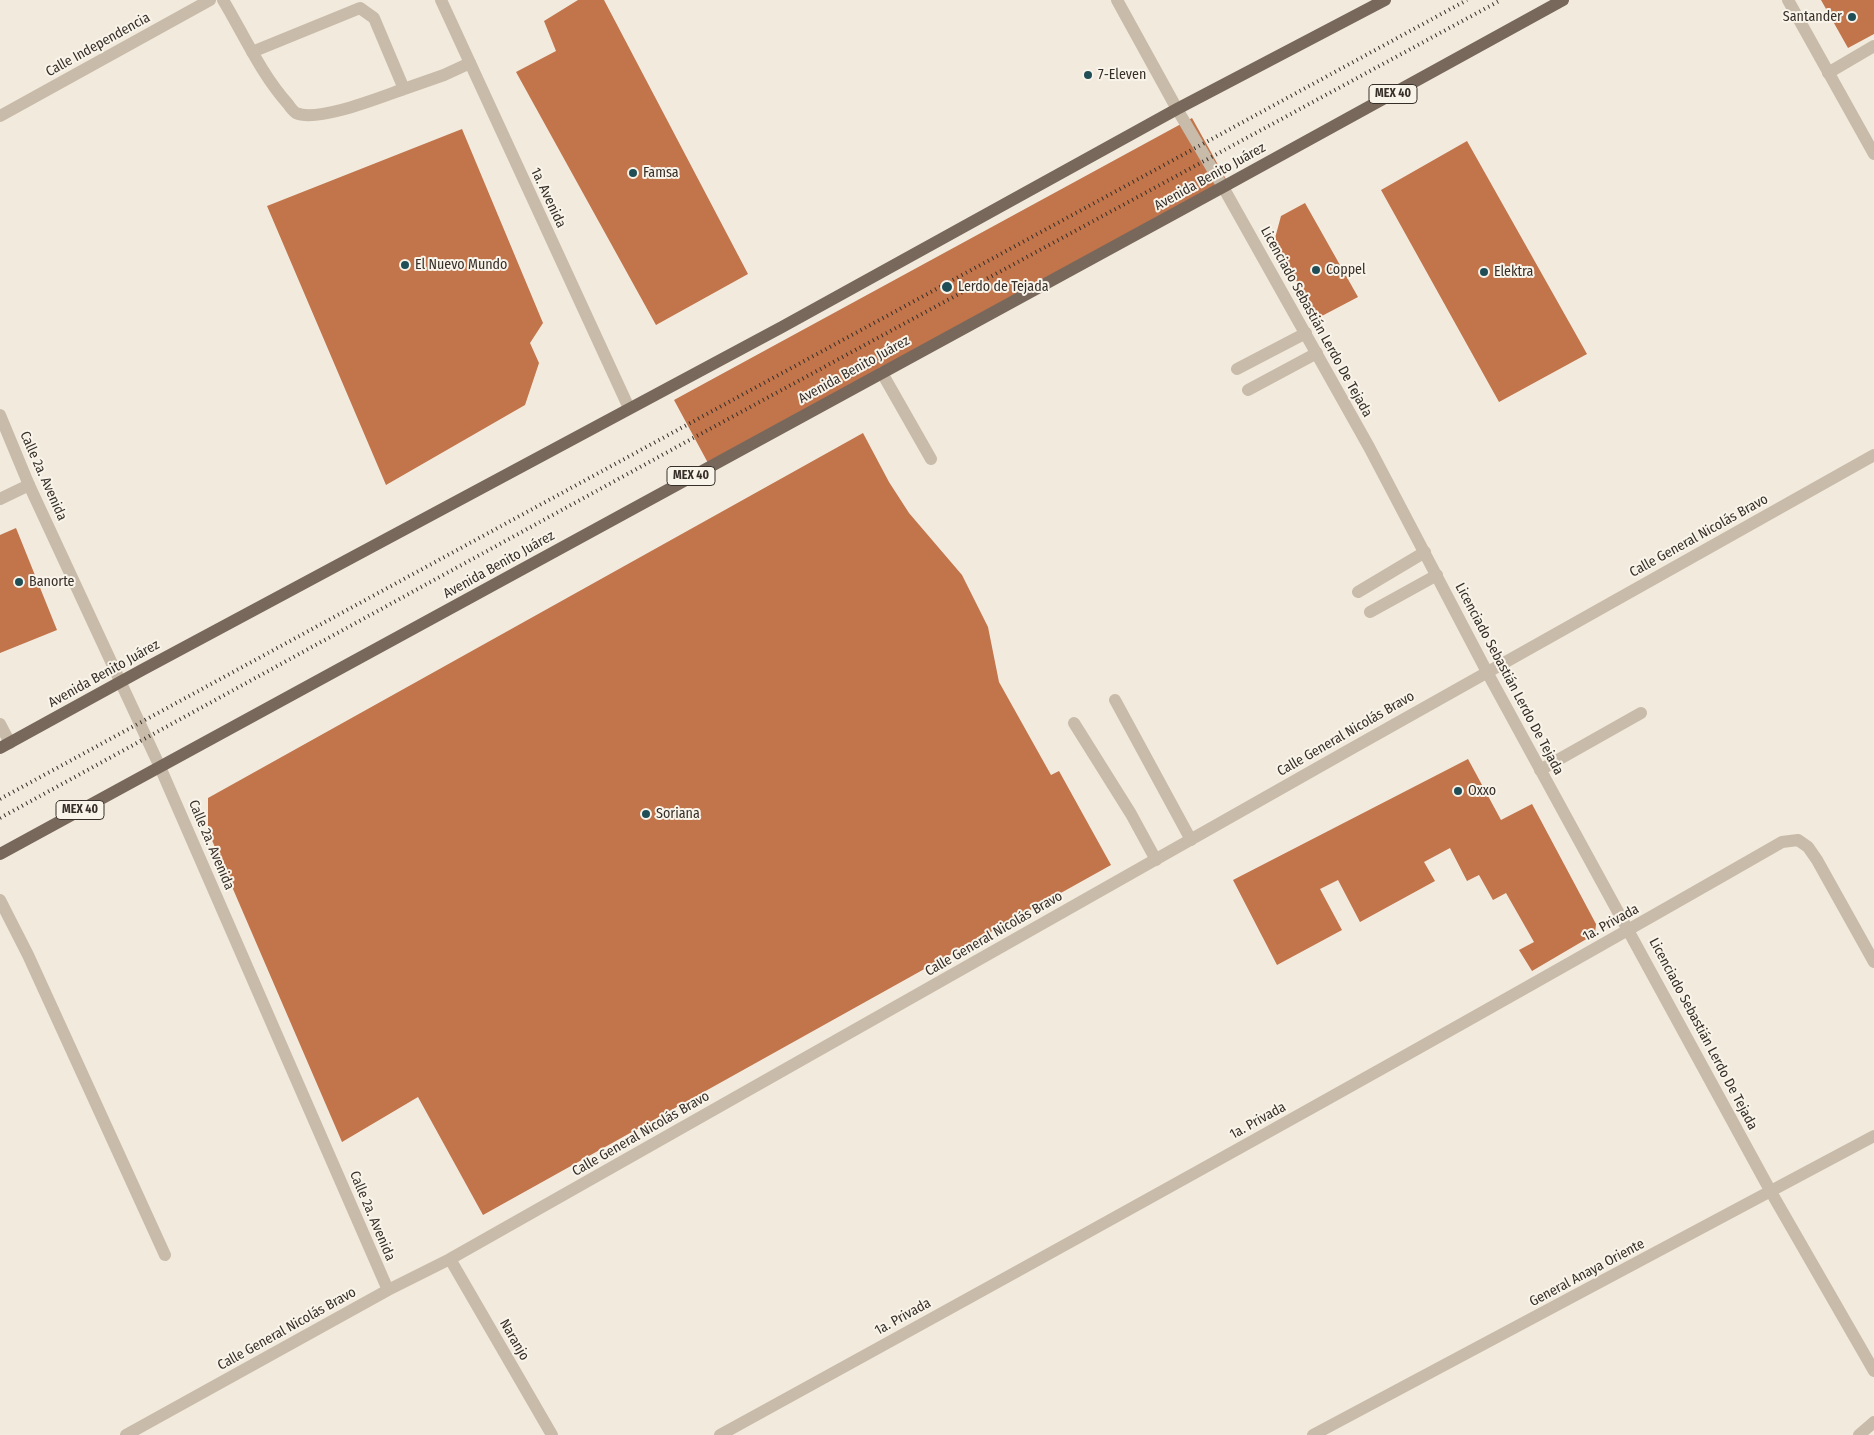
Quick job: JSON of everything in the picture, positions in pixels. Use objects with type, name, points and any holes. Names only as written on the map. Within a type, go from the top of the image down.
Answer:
[{"type":"main road","name":"Avenida Benito Juárez","points":[[160,767],[1563,0]]},
{"type":"main road","name":"Avenida Benito Juárez","points":[[5,745],[782,327],[1177,109],[1382,1]]},
{"type":"main road","name":"MEX 40","points":[[0,854],[160,767]]},
{"type":"street","name":"Calle Independencia","points":[[0,116],[210,0]]},
{"type":"street","points":[[223,0],[252,52],[279,94],[295,112],[313,115],[339,110],[444,75],[470,63]]},
{"type":"street","name":"1a. Avenida","points":[[441,0],[629,408]]},
{"type":"street","name":"Licenciado Sebastián Lerdo De Tejada","points":[[1118,0],[1177,109],[1306,333],[1425,552],[1540,770],[1771,1192],[1874,1371]]},
{"type":"street","points":[[1788,0],[1874,154]]},
{"type":"street","points":[[252,52],[360,8],[374,18],[404,89]]},
{"type":"street","points":[[1828,73],[1874,46]]},
{"type":"street","points":[[1237,369],[1306,333]]},
{"type":"street","points":[[1248,390],[1317,353]]},
{"type":"street","points":[[882,373],[931,459]]},
{"type":"street","name":"Calle 2a. Avenida","points":[[0,415],[29,485],[160,767],[388,1290]]},
{"type":"street","name":"Calle General Nicolás Bravo","points":[[126,1435],[388,1290],[450,1259],[1487,672],[1874,456]]},
{"type":"street","points":[[0,499],[29,485]]},
{"type":"street","points":[[1358,592],[1425,552]]},
{"type":"street","points":[[1370,612],[1437,575]]},
{"type":"street","points":[[1115,700],[1191,840]]},
{"type":"street","points":[[1540,770],[1641,713]]},
{"type":"street","points":[[1074,723],[1131,814],[1156,860]]},
{"type":"street","points":[[0,724],[5,745]]},
{"type":"street","name":"1a. Privada","points":[[720,1435],[1104,1224],[1629,930],[1782,842],[1798,840],[1808,847],[1874,962]]},
{"type":"street","points":[[0,900],[28,956],[165,1255]]},
{"type":"street","name":"General Anaya Oriente","points":[[1314,1435],[1874,1136]]},
{"type":"street","name":"Naranjo","points":[[450,1259],[552,1435]]},
{"type":"street","points":[[1859,1435],[1874,1422]]},
{"type":"building","name":"Famsa","points":[[578,0],[604,0],[748,274],[656,325],[516,72],[556,51],[544,21]]},
{"type":"building","name":"Santander","points":[[1821,0],[1874,0],[1874,34],[1848,48]]},
{"type":"building","points":[[1192,118],[1227,181],[708,463],[674,400]]},
{"type":"building","name":"El Nuevo Mundo","points":[[462,129],[543,323],[530,343],[539,363],[525,405],[386,485],[267,206]]},
{"type":"building","name":"Elektra","points":[[1467,141],[1587,354],[1499,402],[1381,190]]},
{"type":"building","name":"Coppel","points":[[1305,203],[1358,297],[1318,318],[1274,242],[1281,216]]},
{"type":"building","name":"Soriana","points":[[863,433],[889,482],[909,513],[962,575],[988,627],[999,682],[1051,775],[1059,771],[1111,865],[483,1215],[418,1097],[342,1142],[208,831],[208,798]]},
{"type":"building","name":"Banorte","points":[[16,528],[57,630],[0,653],[0,535]]},
{"type":"building","points":[[1468,759],[1501,820],[1532,804],[1596,924],[1595,934],[1532,971],[1519,950],[1534,942],[1506,893],[1493,900],[1479,875],[1467,881],[1450,848],[1424,862],[1435,881],[1360,922],[1338,880],[1320,889],[1342,930],[1277,965],[1233,880]]},
{"type":"railway","points":[[0,799],[1467,0]]},
{"type":"railway","points":[[0,818],[695,437],[1501,0]]},
{"type":"place","name":"Santander","points":[[1852,17]]},
{"type":"place","name":"7-Eleven","points":[[1088,75]]},
{"type":"place","name":"Famsa","points":[[633,173]]},
{"type":"place","name":"El Nuevo Mundo","points":[[405,265]]},
{"type":"place","name":"Coppel","points":[[1316,270]]},
{"type":"place","name":"Elektra","points":[[1484,272]]},
{"type":"place","name":"Lerdo de Tejada","points":[[947,287]]},
{"type":"place","name":"Banorte","points":[[19,582]]},
{"type":"place","name":"Oxxo","points":[[1458,791]]},
{"type":"place","name":"Soriana","points":[[646,814]]}]
